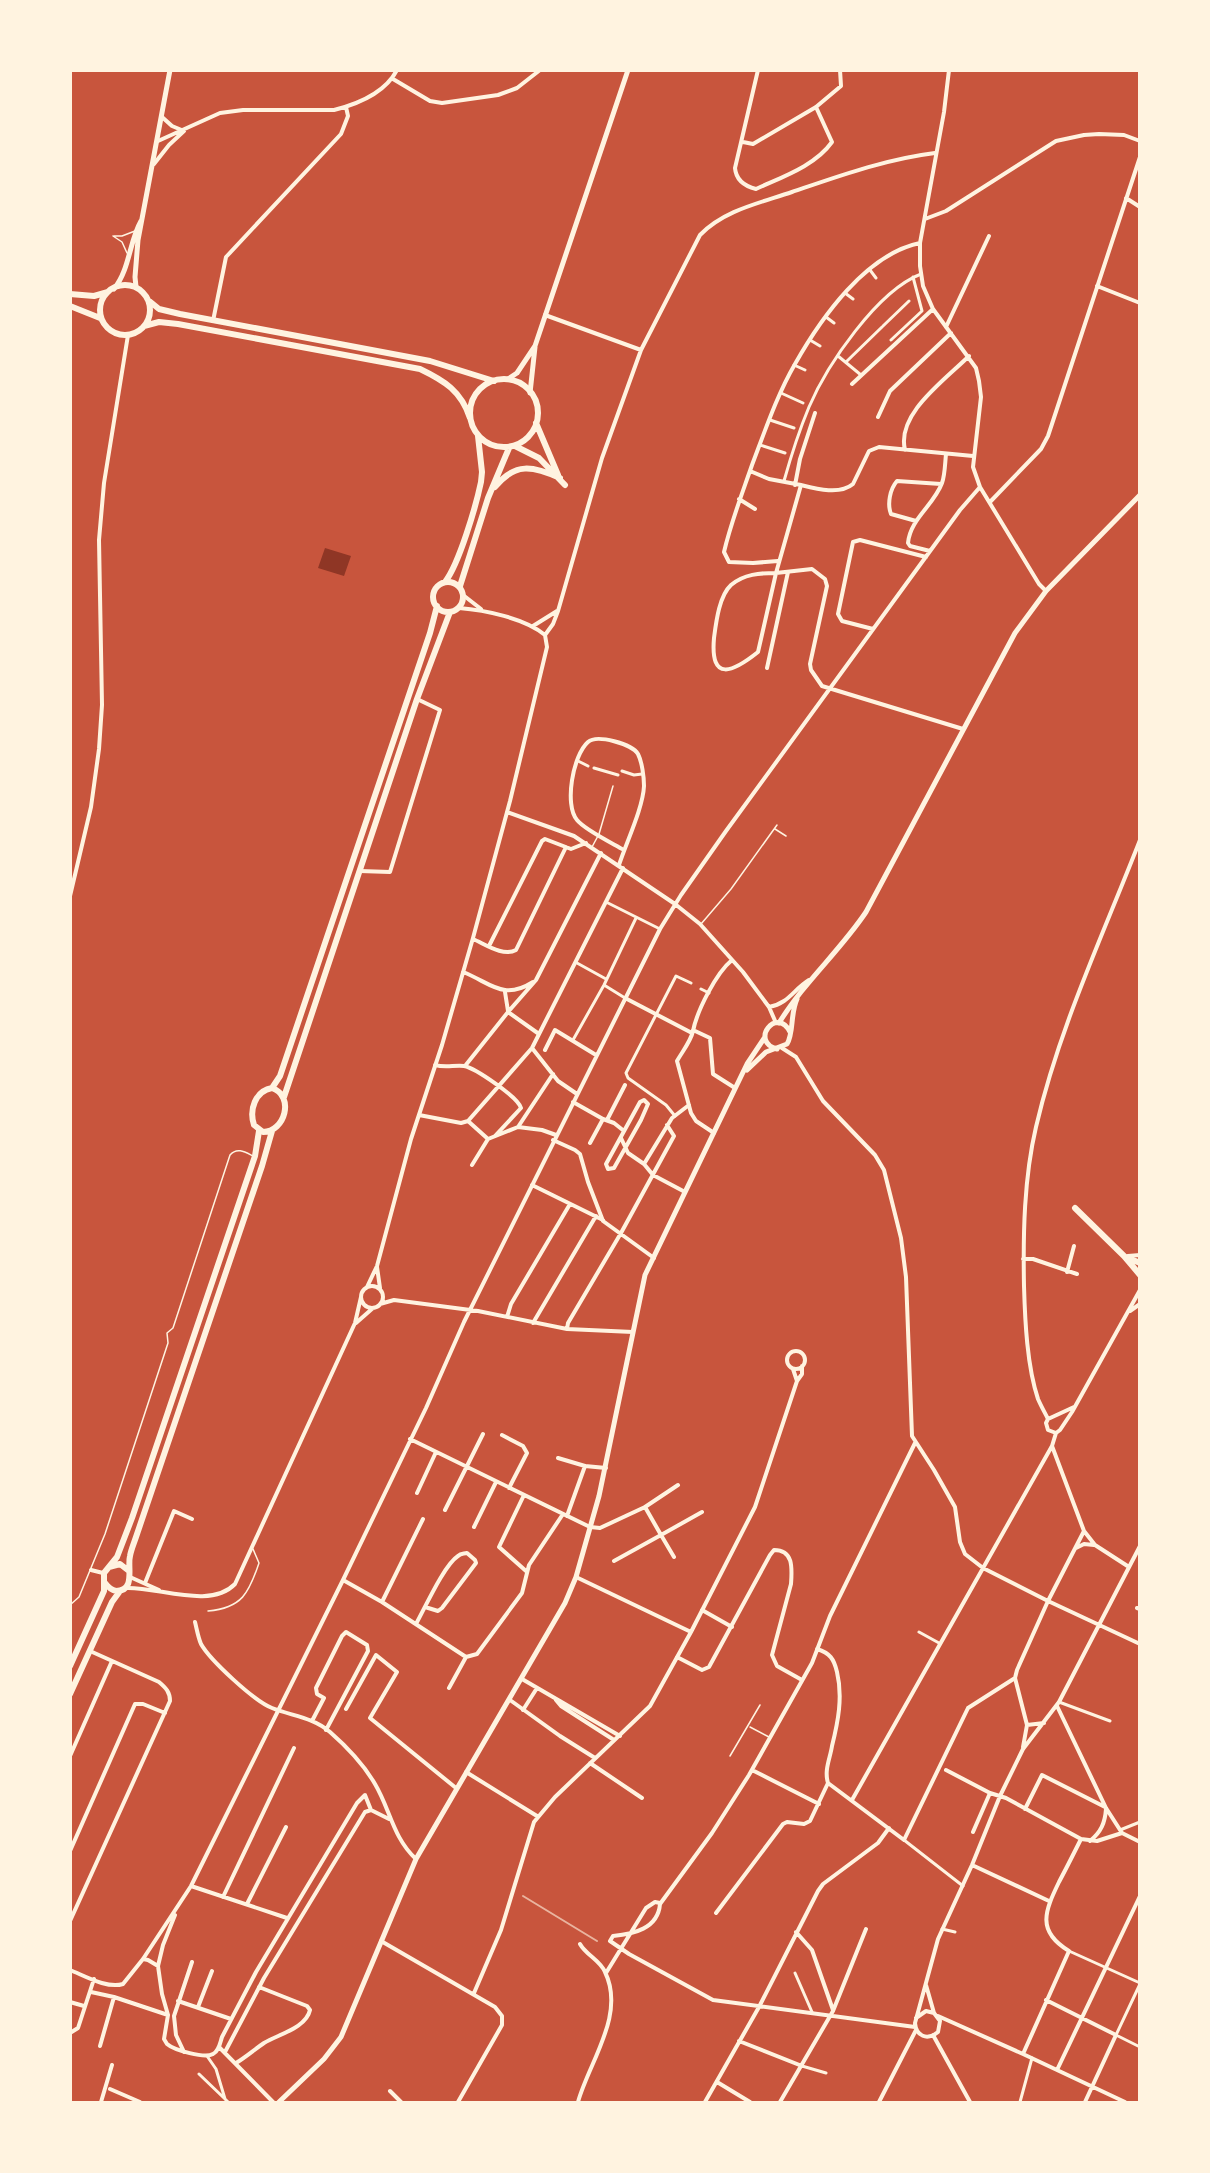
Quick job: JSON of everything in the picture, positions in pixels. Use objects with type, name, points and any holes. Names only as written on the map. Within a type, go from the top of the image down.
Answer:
[{"type":"main road","points":[[100,318],[101,303],[122,277],[145,214],[170,70]]},
{"type":"main road","points":[[530,393],[536,346],[545,315],[628,70]]},
{"type":"main road","points":[[136,287],[136,230],[145,214]]},
{"type":"main road","points":[[70,294],[94,296],[125,285],[136,287],[159,309],[430,361],[494,381]]},
{"type":"main road","points":[[144,326],[150,315],[148,300]]},
{"type":"main road","points":[[70,306],[100,318],[110,330],[116,333],[128,335],[144,326],[159,322],[178,324],[420,369],[447,384],[456,393],[465,403],[473,428],[489,444],[530,452],[539,458],[565,485]]},
{"type":"main road","points":[[470,418],[472,402],[483,386],[494,381],[508,379],[517,373],[536,346]]},
{"type":"main road","points":[[508,379],[523,386],[530,393],[536,405],[536,423],[560,478]]},
{"type":"main road","points":[[478,435],[481,482],[450,576],[436,588],[434,593],[437,606],[441,610],[450,612],[459,608],[463,595],[460,586],[491,493],[512,447],[527,437],[536,423]]},
{"type":"main road","points":[[491,493],[502,477],[517,469],[542,470],[560,478]]},
{"type":"main road","points":[[279,2103],[324,2059],[341,2037],[416,1859],[554,1625],[576,1577],[606,1468],[642,1288],[735,1088],[765,1037],[767,1028],[778,1023],[800,992],[843,943],[866,912],[1015,633],[1046,591],[1140,495]]},
{"type":"main road","points":[[445,582],[460,586]]},
{"type":"main road","points":[[272,1088],[280,1076],[318,968],[437,606]]},
{"type":"main road","points":[[70,1694],[112,1602],[129,1584],[129,1557],[135,1537],[272,1131],[283,1118],[284,1097],[417,699],[450,612]]},
{"type":"main road","points":[[743,1074],[766,1052],[787,1044],[792,1013],[800,992]]},
{"type":"main road","points":[[778,1023],[789,1029],[790,1034]]},
{"type":"main road","points":[[765,1037],[769,1045],[780,1048]]},
{"type":"main road","points":[[70,1666],[104,1591],[104,1574],[117,1557],[132,1518],[255,1156],[259,1131],[252,1119],[252,1109],[265,1089],[272,1088],[281,1092],[284,1097]]},
{"type":"main road","points":[[259,1131],[272,1131]]},
{"type":"main road","points":[[1075,1208],[1140,1275]]},
{"type":"main road","points":[[1124,1256],[1140,1263]]},
{"type":"main road","points":[[109,1567],[120,1564],[130,1574]]},
{"type":"main road","points":[[104,1583],[111,1589],[122,1589]]},
{"type":"street","points":[[158,141],[220,113],[253,110],[334,110],[346,107],[376,93],[393,79],[397,70]]},
{"type":"street","points":[[393,79],[430,101],[442,103],[498,95],[517,88],[540,70]]},
{"type":"street","points":[[758,70],[735,168],[735,176],[741,183],[756,189],[823,154],[832,142],[816,107]]},
{"type":"street","points":[[742,142],[753,144],[816,107],[842,86],[840,70]]},
{"type":"street","points":[[948,70],[944,112],[920,243],[921,274],[926,296],[933,309],[976,368],[981,390],[973,456],[980,487],[1039,584],[1046,591]]},
{"type":"street","points":[[213,321],[226,257],[341,134],[348,116],[346,107]]},
{"type":"street","points":[[162,117],[172,126],[184,131]]},
{"type":"street","points":[[154,164],[184,131]]},
{"type":"street","points":[[925,219],[946,211],[1056,141],[1084,135],[1107,134],[1124,135],[1140,141]]},
{"type":"street","points":[[545,634],[553,624],[558,611],[603,458],[640,350],[700,235],[710,224],[741,209],[867,166],[935,153]]},
{"type":"street","points":[[990,502],[1041,449],[1054,420],[1140,157]]},
{"type":"street","points":[[1126,198],[1140,207]]},
{"type":"street","points":[[946,327],[989,236]]},
{"type":"street","points":[[778,561],[729,561],[724,552],[739,499],[781,393],[794,365],[810,340],[845,293],[891,253],[920,243]]},
{"type":"street","points":[[870,270],[876,278]]},
{"type":"street","points":[[783,483],[791,455],[811,405],[822,380],[837,356],[869,314],[890,293],[921,274]]},
{"type":"street","points":[[852,384],[922,310],[913,277]]},
{"type":"street","points":[[1097,286],[1140,303]]},
{"type":"street","points":[[845,293],[852,299]]},
{"type":"street","points":[[846,362],[917,294]]},
{"type":"street","points":[[892,341],[933,309]]},
{"type":"street","points":[[545,315],[640,350]]},
{"type":"street","points":[[826,317],[834,323]]},
{"type":"street","points":[[878,417],[890,391],[951,333]]},
{"type":"street","points":[[70,896],[91,807],[99,749],[102,705],[99,540],[104,483],[128,335]]},
{"type":"street","points":[[810,340],[820,346]]},
{"type":"street","points":[[837,356],[861,375]]},
{"type":"street","points":[[905,450],[903,435],[914,410],[969,356]]},
{"type":"street","points":[[794,365],[805,370]]},
{"type":"street","points":[[781,393],[803,403]]},
{"type":"street","points":[[795,485],[814,413]]},
{"type":"street","points":[[770,420],[794,428]]},
{"type":"street","points":[[760,445],[785,453]]},
{"type":"street","points":[[750,471],[783,483],[843,490],[853,484],[869,451],[873,448],[973,456]]},
{"type":"street","points":[[930,551],[910,546],[908,543],[916,521],[942,484],[946,454]]},
{"type":"street","points":[[916,521],[891,514],[889,505],[894,484],[897,481],[942,484]]},
{"type":"street","points":[[801,485],[792,523],[778,561],[776,573],[758,652],[735,668],[726,670],[716,664],[713,653],[716,628],[724,595],[729,587],[747,576],[776,573],[788,572],[813,569],[825,579],[827,586],[810,664],[811,670],[822,686],[907,710],[963,729]]},
{"type":"street","points":[[70,1970],[119,1986],[123,1984],[179,1906],[343,1580],[471,1310],[660,929],[675,904],[873,629],[960,510],[980,487]]},
{"type":"street","points":[[739,499],[755,509]]},
{"type":"street","points":[[873,629],[842,621],[838,614],[853,542],[860,540],[926,557]]},
{"type":"street","points":[[767,668],[788,572]]},
{"type":"street","points":[[463,595],[481,610]]},
{"type":"street","points":[[122,1589],[205,1596],[222,1593],[235,1584],[355,1323],[364,1289],[377,1266],[419,1115],[473,938],[546,653],[545,634],[532,626],[481,610],[459,608]]},
{"type":"street","points":[[532,626],[558,611]]},
{"type":"street","points":[[360,871],[390,872],[440,710],[417,699]]},
{"type":"street","points":[[419,1115],[461,1123],[468,1121],[532,1048],[577,963],[621,867],[624,850],[644,787],[637,752],[599,738],[587,743],[571,780],[574,815],[576,820],[624,850]]},
{"type":"street","points":[[578,761],[588,766]]},
{"type":"street","points":[[594,768],[616,775],[615,780]]},
{"type":"street","points":[[622,771],[634,775],[642,774]]},
{"type":"street","points":[[507,812],[574,836],[675,904],[700,924],[732,960],[769,1007],[778,1023]]},
{"type":"street","points":[[489,946],[542,840],[545,839],[571,849],[586,843]]},
{"type":"street","points":[[1056,1433],[1046,1427],[1048,1419],[1038,1400],[1025,1319],[1023,1259],[1029,1173],[1035,1130],[1070,1016],[1140,840]]},
{"type":"street","points":[[473,938],[511,953],[516,950],[566,847]]},
{"type":"street","points":[[465,1066],[536,980],[601,853]]},
{"type":"street","points":[[606,902],[660,929]]},
{"type":"street","points":[[573,1040],[604,985],[636,918]]},
{"type":"street","points":[[714,1133],[696,1121],[691,1113],[677,1061],[709,993],[723,968],[732,960]]},
{"type":"street","points":[[577,963],[606,979]]},
{"type":"street","points":[[463,972],[505,992],[515,991],[536,980]]},
{"type":"street","points":[[675,1116],[666,1105],[628,1078],[626,1073],[676,976],[691,983]]},
{"type":"street","points":[[769,1007],[784,1003],[794,991],[813,978]]},
{"type":"street","points":[[604,985],[655,1015],[710,1038],[713,1074],[735,1088]]},
{"type":"street","points":[[701,989],[709,993]]},
{"type":"street","points":[[505,992],[508,1012],[539,1034]]},
{"type":"street","points":[[545,1050],[555,1030],[596,1055]]},
{"type":"street","points":[[532,1048],[558,1081],[577,1094]]},
{"type":"street","points":[[780,1048],[796,1057],[823,1101],[876,1155],[884,1170],[894,1206],[903,1257],[910,1347],[911,1430],[915,1443],[934,1470],[955,1507],[960,1542],[965,1554],[983,1568],[1140,1644]]},
{"type":"street","points":[[435,1065],[444,1068],[465,1066],[499,1085],[521,1105],[495,1136]]},
{"type":"street","points":[[518,1127],[553,1074]]},
{"type":"street","points":[[590,1143],[625,1085]]},
{"type":"street","points":[[646,1101],[647,1108],[626,1148],[614,1168],[608,1169],[606,1164],[624,1131],[640,1102],[646,1101]]},
{"type":"street","points":[[573,1102],[624,1131]]},
{"type":"street","points":[[644,1164],[667,1125],[689,1105]]},
{"type":"street","points":[[468,1121],[488,1139]]},
{"type":"street","points":[[567,1329],[568,1323],[674,1136],[667,1125]]},
{"type":"street","points":[[472,1165],[488,1139],[518,1127],[542,1130],[580,1154],[603,1221]]},
{"type":"street","points":[[620,1137],[628,1153],[644,1164],[653,1175],[685,1192]]},
{"type":"street","points":[[532,1185],[596,1216],[654,1258]]},
{"type":"street","points":[[507,1317],[512,1304],[570,1204]]},
{"type":"street","points":[[533,1323],[596,1216]]},
{"type":"street","points":[[1066,1272],[1074,1246]]},
{"type":"street","points":[[1124,1256],[1140,1255]]},
{"type":"street","points":[[1023,1259],[1032,1259],[1077,1274]]},
{"type":"street","points":[[377,1266],[384,1299],[381,1304]]},
{"type":"street","points":[[367,1287],[376,1286],[394,1300]]},
{"type":"street","points":[[852,1800],[1052,1446],[1056,1433],[1075,1406],[1140,1290]]},
{"type":"street","points":[[361,1297],[365,1305],[373,1308]]},
{"type":"street","points":[[355,1323],[373,1308],[394,1300],[471,1310],[567,1329],[633,1332]]},
{"type":"street","points":[[1129,1311],[1140,1304]]},
{"type":"street","points":[[474,1993],[501,1930],[531,1829],[537,1816],[650,1706],[755,1507],[797,1381],[802,1374],[805,1360],[803,1355],[794,1352],[787,1360],[797,1381]]},
{"type":"street","points":[[793,1369],[802,1366]]},
{"type":"street","points":[[1048,1419],[1057,1417],[1075,1406]]},
{"type":"street","points":[[1057,1417],[1062,1424]]},
{"type":"street","points":[[445,1510],[483,1434]]},
{"type":"street","points":[[502,1435],[524,1446],[527,1453],[509,1488]]},
{"type":"street","points":[[410,1439],[590,1527],[600,1528],[645,1507],[678,1485]]},
{"type":"street","points":[[915,1443],[830,1616],[812,1663],[752,1770],[712,1833],[660,1904],[655,1919],[642,1931],[613,1936],[610,1941],[629,1954],[713,2000],[915,2028],[923,2036],[933,2035],[940,2026],[926,1984]]},
{"type":"street","points":[[1052,1446],[1083,1531],[1095,1545],[1129,1568]]},
{"type":"street","points":[[417,1493],[436,1452]]},
{"type":"street","points":[[558,1458],[585,1466],[606,1468]]},
{"type":"street","points":[[449,1688],[466,1657],[477,1654],[522,1593],[526,1571],[565,1515],[585,1466]]},
{"type":"street","points":[[474,1527],[496,1482]]},
{"type":"street","points":[[524,1496],[499,1547],[526,1571]]},
{"type":"street","points":[[645,1507],[674,1557]]},
{"type":"street","points":[[145,1583],[174,1511],[192,1519]]},
{"type":"street","points":[[614,1561],[702,1512]]},
{"type":"street","points":[[382,1602],[423,1519]]},
{"type":"street","points":[[1023,1749],[1027,1725],[1015,1678],[1020,1660],[1083,1531]]},
{"type":"street","points":[[1075,1548],[1084,1544],[1095,1545]]},
{"type":"street","points":[[879,2103],[915,2028],[942,1929],[963,1886],[1000,1796],[1023,1749],[1058,1703],[1140,1546]]},
{"type":"street","points":[[677,1657],[702,1670],[709,1667],[772,1552],[778,1550],[785,1552],[790,1558],[791,1584],[772,1655],[773,1661],[781,1669],[801,1680]]},
{"type":"street","points":[[416,1624],[442,1577],[459,1555],[467,1553],[475,1560],[476,1563],[442,1608],[438,1611],[425,1608]]},
{"type":"street","points":[[91,1570],[104,1574]]},
{"type":"street","points":[[130,1574],[163,1592]]},
{"type":"street","points":[[576,1577],[691,1632]]},
{"type":"street","points":[[343,1580],[382,1602],[466,1657]]},
{"type":"street","points":[[702,1610],[732,1627]]},
{"type":"street","points":[[195,1622],[202,1645],[210,1656],[243,1688],[268,1707],[312,1721],[326,1730],[360,1763],[375,1784],[389,1819],[402,1843],[416,1859]]},
{"type":"street","points":[[312,1721],[324,1698],[317,1694],[316,1688],[346,1632],[367,1645],[368,1651],[326,1730]]},
{"type":"street","points":[[919,1632],[939,1643]]},
{"type":"street","points":[[716,1913],[783,1824],[787,1821],[807,1823],[828,1783],[826,1772],[836,1725],[840,1690],[834,1662],[825,1652],[818,1649]]},
{"type":"street","points":[[70,1921],[170,1701],[166,1688],[149,1677],[90,1651]]},
{"type":"street","points":[[346,1709],[376,1655],[397,1672],[370,1718],[456,1788]]},
{"type":"street","points":[[70,1756],[112,1661]]},
{"type":"street","points":[[904,1840],[968,1708],[1015,1678]]},
{"type":"street","points":[[522,1679],[620,1736]]},
{"type":"street","points":[[523,1710],[537,1688]]},
{"type":"street","points":[[555,1699],[561,1706],[614,1740]]},
{"type":"street","points":[[510,1700],[595,1758]]},
{"type":"street","points":[[1058,1703],[1110,1721]]},
{"type":"street","points":[[1058,1703],[1106,1808],[1121,1831],[1140,1842]]},
{"type":"street","points":[[70,1851],[135,1704],[143,1704],[165,1713]]},
{"type":"street","points":[[1027,1725],[1044,1723]]},
{"type":"street","points":[[223,1897],[294,1748]]},
{"type":"street","points":[[590,1763],[642,1798]]},
{"type":"street","points":[[752,1770],[819,1804]]},
{"type":"street","points":[[946,1770],[1081,1839],[1090,1841],[1140,1822]]},
{"type":"street","points":[[466,1772],[537,1816]]},
{"type":"street","points":[[1025,1809],[1042,1775],[1106,1808]]},
{"type":"street","points":[[828,1783],[963,1886]]},
{"type":"street","points":[[973,1832],[990,1793]]},
{"type":"street","points":[[179,1906],[166,1936],[158,1966],[160,1985],[168,2015],[164,2039],[170,2047],[207,2056],[214,2054],[219,2047],[231,2019],[287,1918],[357,1803],[365,1795],[371,1810],[389,1819]]},
{"type":"street","points":[[1090,1841],[1101,1829],[1105,1820],[1106,1808]]},
{"type":"street","points":[[225,2052],[259,1987],[345,1843],[365,1812],[371,1810]]},
{"type":"street","points":[[247,1904],[286,1827]]},
{"type":"street","points":[[705,2103],[824,1884],[878,1843],[889,1828]]},
{"type":"street","points":[[1081,1839],[1049,1901],[1045,1915],[1047,1928],[1053,1938],[1069,1951],[1140,1983],[1085,2103]]},
{"type":"street","points":[[972,1865],[1049,1901]]},
{"type":"street","points":[[191,1886],[287,1918]]},
{"type":"street","points":[[1057,2070],[1140,1896]]},
{"type":"street","points":[[606,1973],[650,1904],[658,1902],[660,1904]]},
{"type":"street","points":[[780,2103],[833,2011],[866,1929]]},
{"type":"street","points":[[942,1929],[955,1932]]},
{"type":"street","points":[[796,1932],[812,1950],[833,2011]]},
{"type":"street","points":[[381,1941],[474,1993],[495,2007],[502,2016],[502,2025],[458,2103]]},
{"type":"street","points":[[578,2103],[608,2022],[611,1997],[606,1973],[580,1944]]},
{"type":"street","points":[[1023,2054],[1069,1951]]},
{"type":"street","points":[[143,1959],[158,1966]]},
{"type":"street","points":[[184,2052],[176,2035],[174,2016],[192,1962]]},
{"type":"street","points":[[198,2007],[212,1971]]},
{"type":"street","points":[[795,1973],[813,2014]]},
{"type":"street","points":[[70,2033],[78,2028],[94,1979]]},
{"type":"street","points":[[236,2063],[263,2044],[300,2025],[310,2014],[307,2006],[259,1987]]},
{"type":"street","points":[[91,1992],[168,2015]]},
{"type":"street","points":[[100,2046],[114,1997]]},
{"type":"street","points":[[1046,2000],[1140,2047]]},
{"type":"street","points":[[178,2001],[231,2019]]},
{"type":"street","points":[[70,2002],[84,2006]]},
{"type":"street","points":[[916,2018],[926,2011],[936,2015],[1125,2103]]},
{"type":"street","points":[[933,2035],[970,2103]]},
{"type":"street","points":[[739,2042],[826,2073]]},
{"type":"street","points":[[219,2047],[273,2103]]},
{"type":"street","points":[[207,2056],[216,2069],[227,2101]]},
{"type":"street","points":[[1020,2103],[1032,2058]]},
{"type":"street","points":[[588,2060],[593,2063]]},
{"type":"street","points":[[101,2103],[112,2066]]},
{"type":"street","points":[[199,2073],[227,2101]]},
{"type":"street","points":[[717,2082],[750,2103]]},
{"type":"street","points":[[110,2090],[140,2103]]},
{"type":"street","points":[[390,2091],[401,2103]]},
{"type":"lane","points":[[129,260],[122,242],[113,236],[122,236],[136,230]]},
{"type":"lane","points":[[122,236],[135,246]]},
{"type":"lane","points":[[592,847],[613,786]]},
{"type":"lane","points":[[700,924],[725,896],[777,825]]},
{"type":"lane","points":[[774,829],[786,836]]},
{"type":"lane","points":[[70,1605],[79,1597],[113,1512],[168,1342],[167,1333],[173,1328],[230,1155],[240,1150],[255,1156]]},
{"type":"lane","points":[[208,1611],[230,1608],[243,1596],[259,1563],[259,1558],[252,1549]]},
{"type":"lane","points":[[730,1756],[760,1705]]},
{"type":"lane","points":[[748,1726],[770,1738]]},
{"type":"shaded area","points":[[325,548],[351,556],[344,576],[318,568]]},
{"type":"railway","points":[[523,1896],[597,1941]]}]
